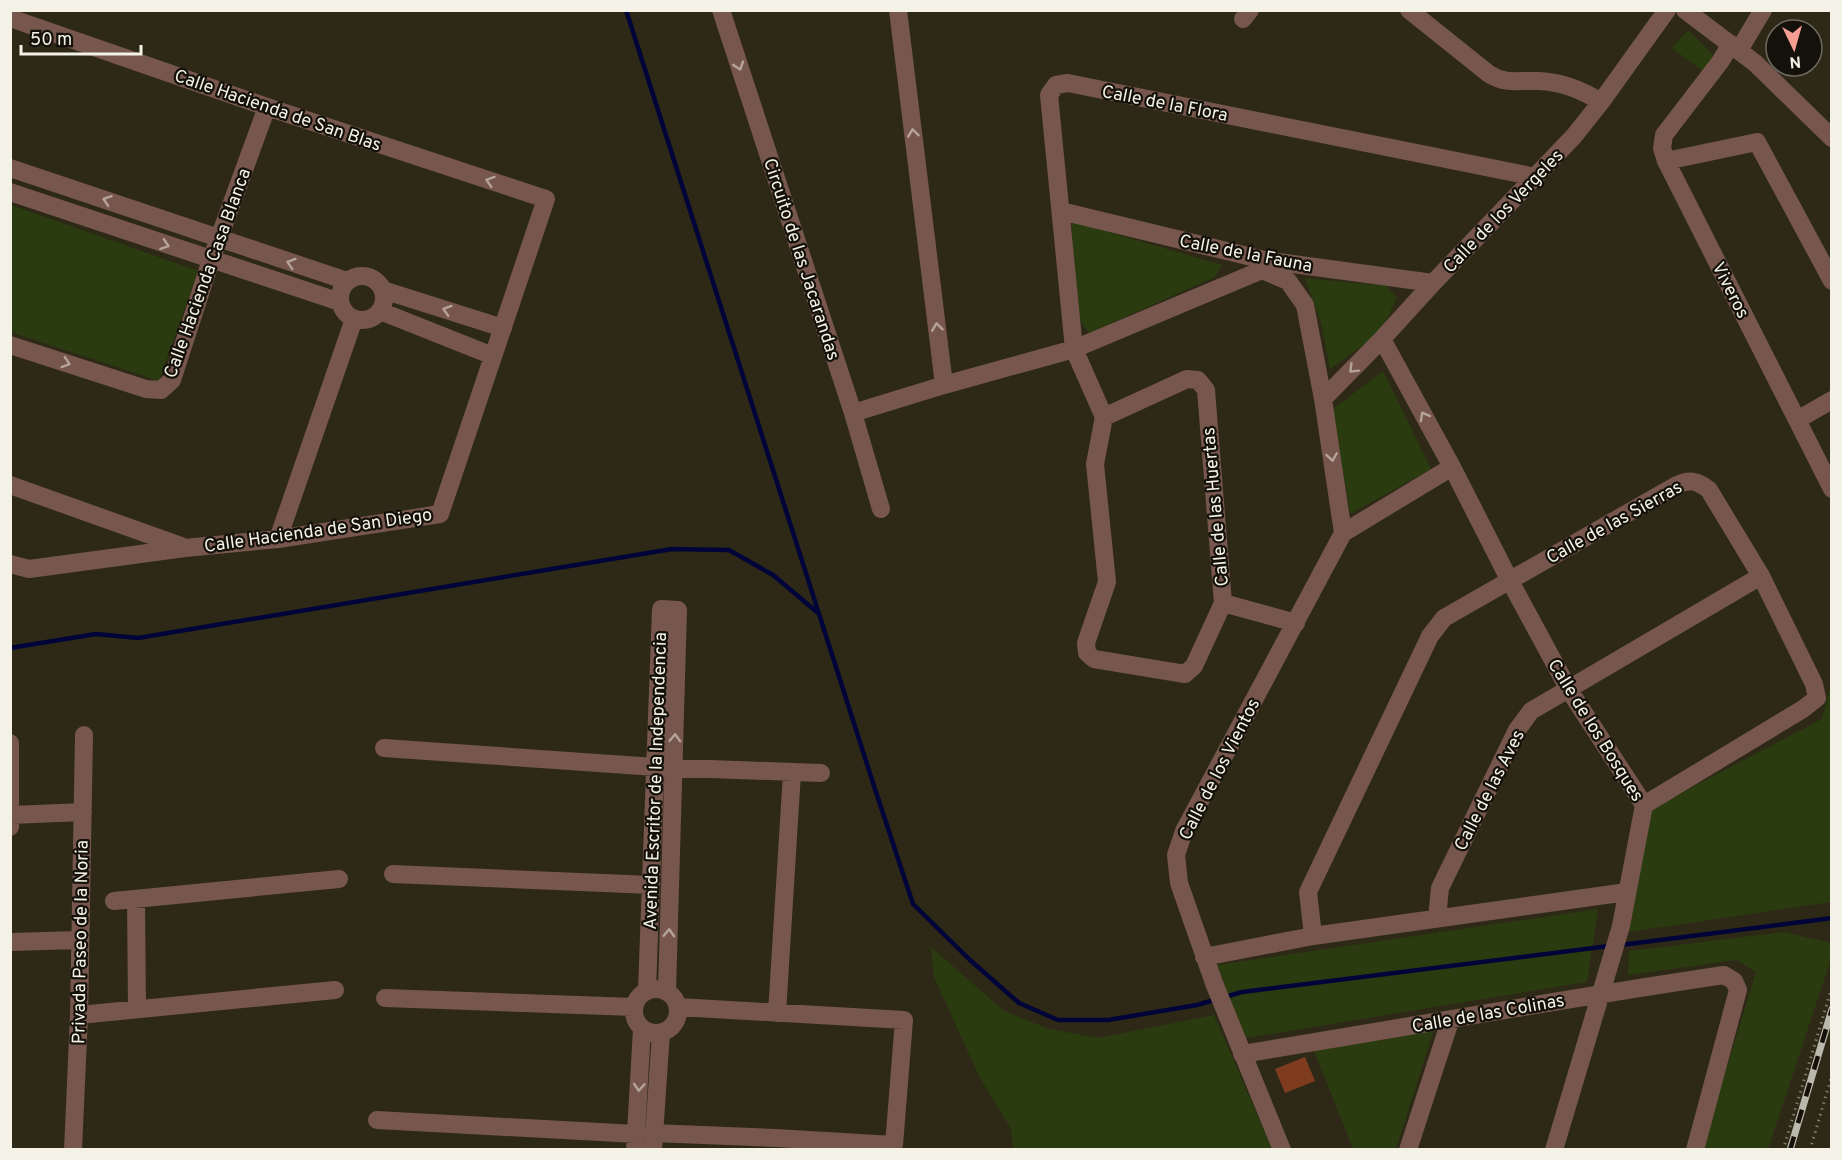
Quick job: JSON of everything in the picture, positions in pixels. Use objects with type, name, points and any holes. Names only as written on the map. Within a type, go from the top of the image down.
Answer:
[{"type":"street","name":"Circuito de las Jacarandas","points":[[721,10],[853,413],[881,508]]},
{"type":"street","points":[[898,10],[944,385]]},
{"type":"street","points":[[1409,10],[1500,81],[1556,83],[1584,92],[1601,102]]},
{"type":"street","name":"Calle de los Vergeles","points":[[1323,399],[1574,136],[1667,10]]},
{"type":"street","points":[[1685,10],[1735,47],[1832,138]]},
{"type":"street","name":"Viveros","points":[[1763,10],[1664,135],[1662,147],[1666,160],[1832,489]]},
{"type":"street","name":"Calle Hacienda de San Blas","points":[[10,18],[267,107],[546,199]]},
{"type":"street","name":"Calle de la Flora","points":[[1074,349],[1049,95],[1056,85],[1068,83],[1536,177]]},
{"type":"street","name":"Calle Hacienda Casa Blanca","points":[[10,345],[146,389],[161,390],[172,380],[218,238],[267,107]]},
{"type":"street","points":[[1666,160],[1757,142],[1832,281]]},
{"type":"street","points":[[10,168],[347,281]]},
{"type":"street","points":[[10,192],[340,302]]},
{"type":"street","name":"Calle Hacienda de San Diego","points":[[10,564],[28,569],[185,548],[278,539],[440,514],[546,199]]},
{"type":"street","name":"Calle de la Fauna","points":[[1061,211],[1263,265],[1433,283]]},
{"type":"street","points":[[853,413],[1074,349],[1263,265],[1288,281],[1305,305],[1323,399],[1343,533],[1452,467]]},
{"type":"street","points":[[358,276],[370,277],[376,280],[383,290],[384,301],[380,311],[369,320],[354,319],[342,309],[340,294],[347,281],[358,276]]},
{"type":"street","points":[[383,290],[503,328]]},
{"type":"street","points":[[380,311],[493,356]]},
{"type":"street","points":[[278,539],[354,319]]},
{"type":"street","name":"Calle de los Bosques","points":[[1382,339],[1569,690],[1644,805],[1621,926],[1554,1149]]},
{"type":"street","points":[[1074,349],[1104,417]]},
{"type":"street","name":"Calle de las Huertas","points":[[1187,379],[1198,380],[1206,390],[1223,603],[1194,666],[1185,674],[1094,659],[1087,653],[1086,643],[1107,582],[1095,464],[1104,417],[1187,379]]},
{"type":"street","points":[[1797,420],[1832,400]]},
{"type":"street","name":"Calle de las Sierras","points":[[1313,936],[1308,892],[1430,636],[1444,618],[1684,481],[1693,481],[1702,484],[1708,490],[1761,576],[1814,684],[1817,698],[1803,709],[1644,805]]},
{"type":"street","points":[[10,485],[185,548]]},
{"type":"street","name":"Calle de los Vientos","points":[[1282,1149],[1204,957],[1179,883],[1176,855],[1184,831],[1343,533]]},
{"type":"street","name":"Calle de las Aves","points":[[1437,918],[1440,888],[1517,730],[1531,711],[1761,576]]},
{"type":"street","points":[[1223,603],[1296,623]]},
{"type":"street","name":"Avenida Escritor de la Independencia","points":[[648,990],[662,609],[678,610],[667,991]]},
{"type":"street","name":"Privada Paseo de la Noria","points":[[73,1149],[79,1015],[84,735]]},
{"type":"street","points":[[10,743],[10,827]]},
{"type":"street","points":[[384,748],[655,767],[821,773]]},
{"type":"street","points":[[777,1013],[792,773]]},
{"type":"street","points":[[11,815],[83,812]]},
{"type":"street","points":[[393,874],[651,885]]},
{"type":"street","points":[[114,902],[339,879]]},
{"type":"street","points":[[1204,957],[1313,936],[1627,892]]},
{"type":"street","points":[[136,900],[137,1009]]},
{"type":"street","points":[[10,942],[80,940]]},
{"type":"street","name":"Calle de las Colinas","points":[[1242,1054],[1450,1021],[1601,993],[1724,975],[1734,981],[1738,990],[1695,1149]]},
{"type":"street","points":[[657,988],[667,991],[672,995],[678,1007],[673,1026],[661,1033],[642,1029],[634,1015],[636,1000],[648,990],[657,988]]},
{"type":"street","points":[[79,1015],[335,990]]},
{"type":"street","points":[[385,998],[634,1007]]},
{"type":"street","points":[[377,1120],[644,1141],[894,1145],[904,1020],[678,1007]]},
{"type":"street","points":[[1408,1149],[1450,1021]]},
{"type":"street","points":[[642,1029],[644,1141]]},
{"type":"street","points":[[644,1141],[661,1033]]},
{"type":"path","points":[[1783,1149],[1832,987]]},
{"type":"path","points":[[1810,1149],[1832,1075]]},
{"type":"path","points":[[1830,1149],[1832,1143]]},
{"type":"green space","points":[[1688,30],[1713,55],[1704,72],[1672,48]]},
{"type":"green space","points":[[11,205],[198,271],[159,381],[11,332]]},
{"type":"green space","points":[[1071,221],[1222,265],[1215,277],[1089,333],[1077,316]]},
{"type":"green space","points":[[1305,278],[1386,286],[1397,298],[1381,332],[1330,369],[1321,323]]},
{"type":"green space","points":[[1383,371],[1431,469],[1350,514],[1333,409]]},
{"type":"green space","points":[[1831,687],[1831,902],[1629,932],[1651,809],[1822,719]]},
{"type":"green space","points":[[1598,909],[1587,982],[1245,1038],[1217,965]]},
{"type":"green space","points":[[1784,932],[1831,943],[1831,959],[1768,1149],[1702,1149],[1756,972],[1736,960],[1628,975],[1629,951]]},
{"type":"green space","points":[[931,947],[1004,1011],[1049,1029],[1098,1038],[1214,1015],[1272,1149],[1013,1149],[1011,1129],[979,1076],[934,977]]},
{"type":"green space","points":[[1434,1029],[1396,1149],[1353,1149],[1313,1048]]},
{"type":"building","points":[[1305,1057],[1315,1081],[1285,1093],[1275,1069]]},
{"type":"waterway","points":[[626,10],[913,904],[970,960],[1019,1003],[1058,1020],[1108,1020],[1197,1005],[1217,999]]},
{"type":"waterway","points":[[10,648],[96,634],[138,638],[672,549],[729,550],[773,575],[818,613]]},
{"type":"waterway","points":[[1621,945],[1832,918]]},
{"type":"waterway","points":[[1225,997],[1242,992],[1609,946]]},
{"type":"railway","points":[[1790,1150],[1832,1009]]}]
